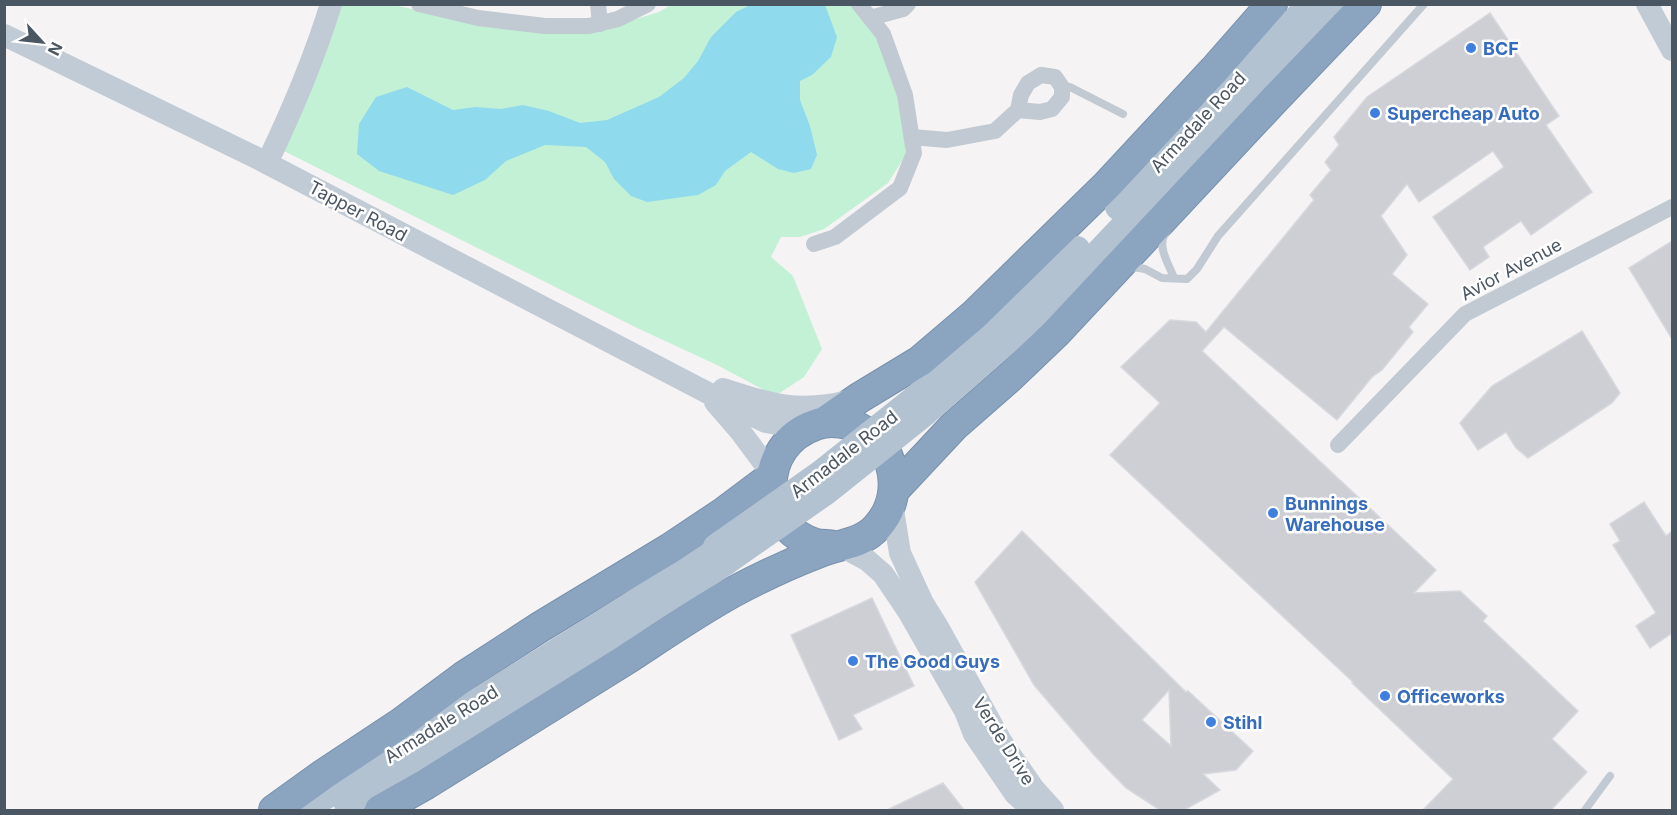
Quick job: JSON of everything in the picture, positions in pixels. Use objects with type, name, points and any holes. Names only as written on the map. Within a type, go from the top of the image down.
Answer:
[{"type":"highway","name":"Armadale Road","points":[[814,426],[920,361],[974,315],[1115,176],[1272,4]]},
{"type":"highway","points":[[380,810],[436,778],[734,592],[793,562],[863,538],[875,529],[885,517],[893,496],[954,426],[1055,334],[1366,4]]},
{"type":"highway","points":[[837,546],[816,544],[800,537],[786,525],[776,509],[772,492],[772,475],[778,456],[789,440],[814,426],[842,422],[860,428],[875,438],[887,453],[893,470],[893,496]]},
{"type":"highway","points":[[274,810],[401,723],[463,677],[540,627],[669,549],[723,513],[772,475]]},
{"type":"main road","name":"Armadale Road","points":[[920,406],[1065,261],[1310,4]]},
{"type":"main road","name":"Armadale Road","points":[[337,810],[666,603],[821,473],[920,406],[1012,337],[1070,282],[1334,4]]},
{"type":"main road","name":"Armadale Road","points":[[304,810],[628,606],[721,555]]},
{"type":"street","points":[[302,68],[304,51],[318,4]]},
{"type":"street","points":[[261,160],[331,4]]},
{"type":"street","points":[[419,4],[478,18],[545,26],[600,24],[618,19],[648,4]]},
{"type":"street","points":[[598,4],[600,24]]},
{"type":"street","points":[[864,11],[903,9],[908,4]]},
{"type":"street","points":[[1647,4],[1672,50]]},
{"type":"street","points":[[814,244],[835,237],[900,189],[914,153],[905,95],[883,34],[864,11]]},
{"type":"street","name":"Tapper Road","points":[[4,35],[261,160],[765,422],[814,426]]},
{"type":"street","points":[[912,136],[947,140],[995,131],[1018,110],[1021,95],[1028,83],[1041,75],[1055,77],[1062,87],[1062,98],[1052,109],[1040,112],[1018,110]]},
{"type":"street","name":"Avior Avenue","points":[[1338,445],[1466,314],[1672,207]]},
{"type":"street","points":[[686,381],[766,402],[802,407],[829,406],[859,398]]},
{"type":"street","name":"Tapper Road","points":[[708,394],[740,430],[772,475]]},
{"type":"street","name":"Verde Drive","points":[[893,496],[900,553],[922,603],[938,627],[1001,741],[1034,789],[1053,810]]},
{"type":"street","name":"Verde Drive","points":[[837,546],[867,560],[883,574],[908,611],[965,711],[974,734],[1015,794],[1033,810]]},
{"type":"lane","points":[[1120,265],[1145,269],[1162,278],[1187,279],[1197,269],[1218,236],[1424,4]]},
{"type":"lane","points":[[1062,87],[1070,87],[1123,114]]},
{"type":"lane","points":[[1184,212],[1197,183]]},
{"type":"lane","points":[[1170,228],[1163,235],[1162,252],[1174,278]]},
{"type":"lane","points":[[1584,810],[1610,776]]},
{"type":"green space","points":[[335,4],[393,5],[494,26],[591,33],[659,12],[671,5],[852,5],[866,18],[890,67],[906,125],[905,156],[888,183],[824,229],[800,237],[781,237],[771,257],[793,276],[822,349],[804,377],[775,396],[717,365],[635,327],[274,146]]},
{"type":"water","points":[[750,5],[825,5],[837,37],[831,57],[812,75],[800,81],[800,100],[810,126],[817,155],[811,169],[794,173],[778,169],[751,152],[725,171],[716,185],[698,195],[647,202],[631,196],[614,179],[605,162],[586,147],[545,145],[506,161],[485,180],[453,195],[379,171],[357,154],[359,124],[376,97],[407,87],[453,110],[475,107],[501,109],[523,105],[549,111],[580,123],[607,120],[659,97],[684,78],[698,61],[711,37],[736,12]]},
{"type":"building","points":[[1490,13],[1559,116],[1546,125],[1592,192],[1531,235],[1521,221],[1483,247],[1489,257],[1470,270],[1433,217],[1504,167],[1493,151],[1419,202],[1407,184],[1381,216],[1407,255],[1392,274],[1428,304],[1409,327],[1413,332],[1337,420],[1224,327],[1202,351],[1436,570],[1414,593],[1460,591],[1487,616],[1483,621],[1578,711],[1552,739],[1587,772],[1551,810],[1423,810],[1453,779],[1353,682],[1110,455],[1160,403],[1121,367],[1170,320],[1196,322],[1206,332],[1314,200],[1310,195],[1331,170],[1325,162],[1339,145],[1334,137],[1367,97]]},
{"type":"building","points":[[1672,241],[1672,339],[1629,268]]},
{"type":"building","points":[[1582,331],[1620,393],[1612,403],[1528,458],[1516,448],[1506,432],[1478,450],[1460,423],[1492,386]]},
{"type":"building","points":[[1644,502],[1666,536],[1672,531],[1672,633],[1650,648],[1636,626],[1656,613],[1613,545],[1620,541],[1610,524]]},
{"type":"building","points":[[1022,531],[1186,692],[1188,691],[1253,751],[1236,770],[1203,774],[1220,790],[1184,810],[1160,810],[1126,788],[1094,755],[1034,685],[975,582]],"holes":[[[1169,690],[1171,746],[1142,720]]]},
{"type":"building","name":"The Good Guys","points":[[872,598],[914,686],[853,715],[862,729],[839,740],[791,635]]},
{"type":"building","points":[[943,783],[964,810],[887,810]]},
{"type":"place","name":"BCF","points":[[1471,48]]},
{"type":"place","name":"Supercheap Auto","points":[[1375,113]]},
{"type":"place","name":"Bunnings Warehouse","points":[[1273,513]]},
{"type":"place","name":"The Good Guys","points":[[853,661]]},
{"type":"place","name":"Officeworks","points":[[1385,696]]},
{"type":"place","name":"Stihl","points":[[1211,722]]}]
